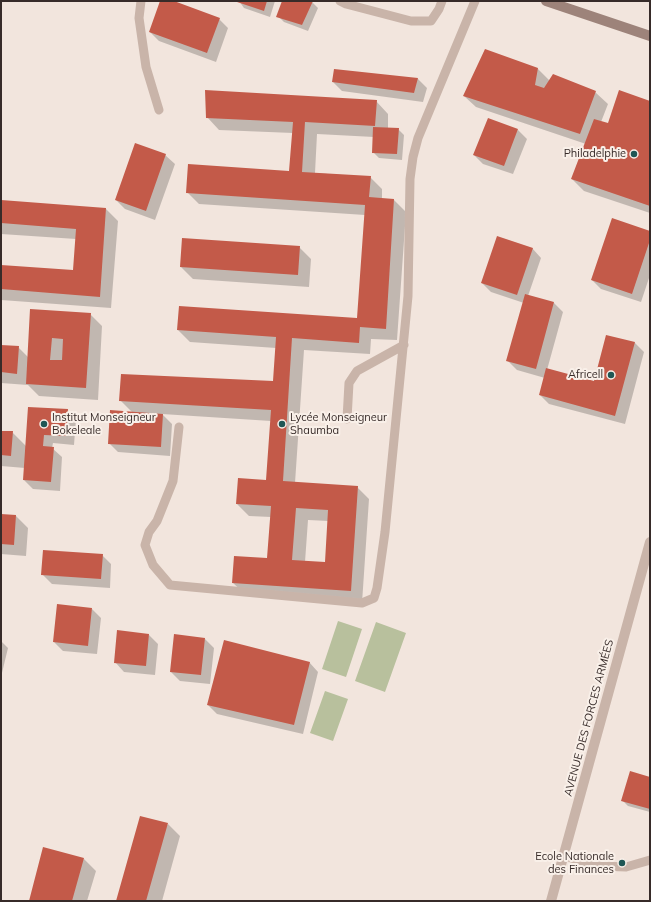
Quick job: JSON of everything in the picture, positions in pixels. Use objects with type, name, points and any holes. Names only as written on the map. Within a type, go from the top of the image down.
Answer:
[{"type":"main road","points":[[546,1],[650,36]]},
{"type":"street","name":"AVENUE DES FORCES ARMÉES","points":[[551,901],[650,542]]},
{"type":"lane","points":[[141,1],[139,18],[146,67],[159,110]]},
{"type":"lane","points":[[340,1],[346,4],[411,21],[431,21],[439,10],[442,1]]},
{"type":"lane","points":[[179,427],[173,482],[157,521],[150,532],[146,545],[153,565],[170,585],[362,603],[374,598],[377,588],[385,532],[404,345],[408,296],[410,179],[413,157],[424,124],[475,1]]},
{"type":"lane","points":[[347,419],[349,383],[357,371],[404,345]]},
{"type":"lane","points":[[564,856],[600,866],[626,867],[650,860]]},
{"type":"green space","points":[[338,621],[362,629],[346,677],[322,669]]},
{"type":"green space","points":[[376,622],[406,633],[385,692],[355,681]]},
{"type":"green space","points":[[325,691],[348,699],[333,741],[310,733]]},
{"type":"building","points":[[160,1],[174,1],[220,18],[207,53],[149,32]]},
{"type":"building","points":[[267,1],[264,11],[237,2]]},
{"type":"building","points":[[282,1],[313,1],[302,25],[276,17]]},
{"type":"building","points":[[485,49],[538,68],[535,85],[544,88],[553,74],[596,91],[580,134],[463,96]]},
{"type":"building","points":[[334,69],[418,78],[414,93],[332,82]]},
{"type":"building","points":[[205,90],[377,100],[375,126],[305,122],[302,172],[371,176],[369,197],[394,199],[386,329],[360,327],[359,343],[292,338],[283,481],[358,486],[351,591],[232,583],[234,556],[267,558],[271,506],[236,504],[238,478],[266,480],[271,410],[119,401],[121,374],[273,381],[276,337],[177,330],[179,306],[357,318],[365,205],[186,193],[188,164],[289,171],[293,122],[206,118]],"holes":[[[296,508],[328,510],[325,562],[292,560]]]},
{"type":"building","points":[[619,90],[650,101],[650,206],[571,179],[594,119],[608,123]]},
{"type":"building","points":[[488,118],[518,129],[504,166],[473,155]]},
{"type":"building","points":[[373,127],[399,128],[397,154],[372,153]]},
{"type":"building","points":[[135,143],[166,154],[146,211],[115,200]]},
{"type":"building","points":[[1,200],[106,208],[100,297],[1,289],[1,265],[73,270],[76,229],[1,223]]},
{"type":"building","points":[[612,218],[650,231],[650,240],[632,294],[591,280]]},
{"type":"building","points":[[497,236],[533,248],[517,295],[481,283]]},
{"type":"building","points":[[182,238],[300,246],[298,275],[180,267]]},
{"type":"building","points":[[525,294],[554,302],[536,369],[506,361]]},
{"type":"building","points":[[30,309],[91,313],[86,388],[26,384]],"holes":[[[52,338],[63,339],[62,360],[50,360]]]},
{"type":"building","name":"Africell","points":[[606,335],[635,342],[615,416],[539,395],[546,368],[594,381]]},
{"type":"building","points":[[1,345],[19,346],[17,374],[1,372]]},
{"type":"building","points":[[28,407],[68,409],[66,436],[44,435],[43,446],[54,447],[51,482],[23,480]]},
{"type":"building","points":[[110,410],[163,414],[161,447],[108,444]]},
{"type":"building","points":[[1,431],[13,431],[11,456],[1,455]]},
{"type":"building","points":[[1,514],[16,515],[14,545],[1,544]]},
{"type":"building","points":[[43,550],[103,554],[101,579],[41,575]]},
{"type":"building","points":[[57,604],[92,608],[88,646],[53,642]]},
{"type":"building","points":[[117,630],[149,634],[146,666],[114,663]]},
{"type":"building","points":[[174,634],[205,638],[201,675],[170,672]]},
{"type":"building","points":[[224,640],[310,662],[294,725],[207,705]]},
{"type":"building","points":[[630,771],[650,777],[650,809],[621,801]]},
{"type":"building","points":[[140,816],[168,823],[146,901],[116,901]]},
{"type":"building","points":[[43,847],[84,858],[72,901],[29,901]]},
{"type":"place","name":"Philadelphie","points":[[634,154]]},
{"type":"place","name":"Africell","points":[[611,375]]},
{"type":"place","name":"Institut Monseigneur Bokeleale","points":[[44,424]]},
{"type":"place","name":"Lycée Monseigneur Shaumba","points":[[282,424]]},
{"type":"place","name":"Ecole Nationale des Finances","points":[[622,863]]}]
